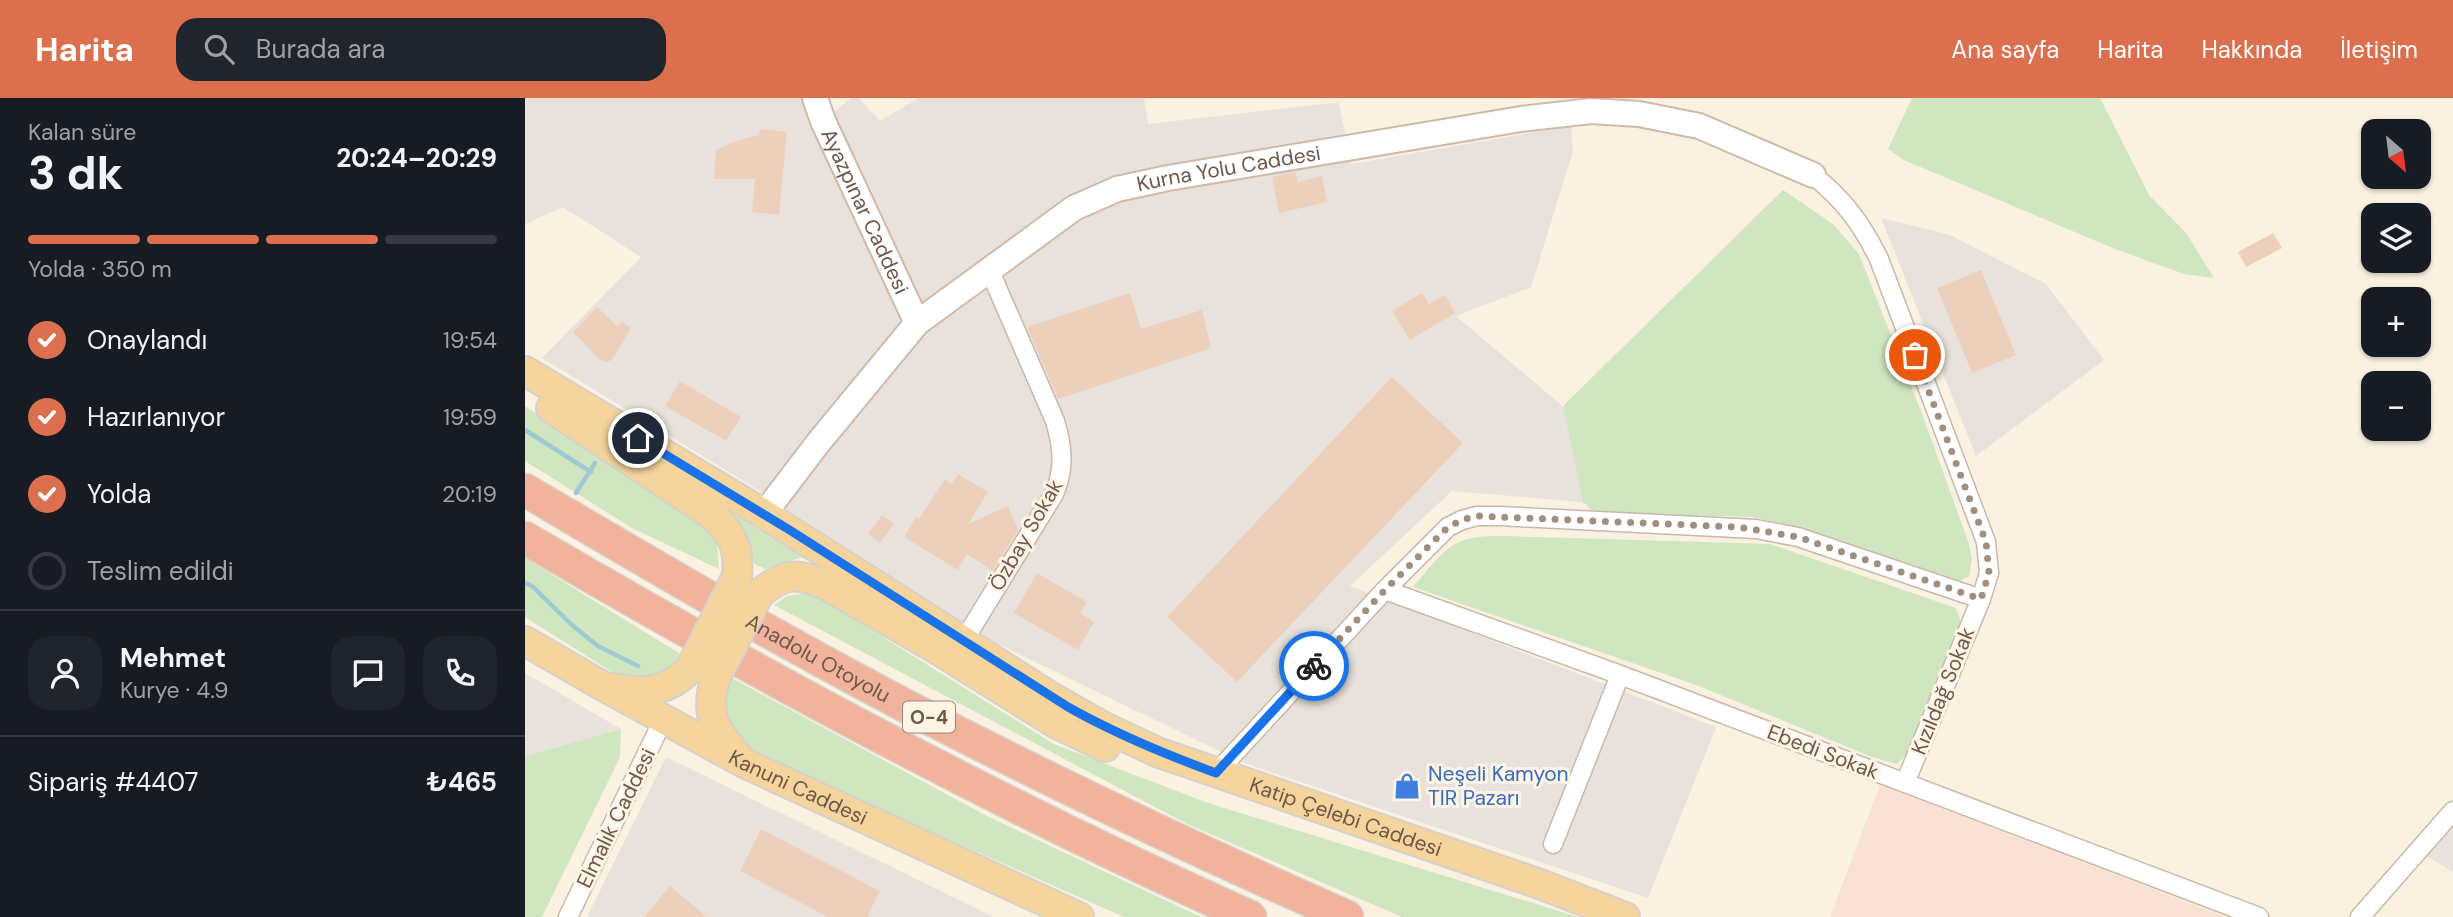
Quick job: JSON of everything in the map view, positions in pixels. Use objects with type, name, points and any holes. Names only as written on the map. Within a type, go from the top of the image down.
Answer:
[{"type":"highway","name":"Anadolu Otoyolu","points":[[525,490],[845,674],[1050,779],[1238,869],[1347,917]]},
{"type":"highway","name":"Anadolu Otoyolu","points":[[525,537],[812,701],[1011,804],[1250,917]]},
{"type":"main road","name":"Katip Çelebi Caddesi","points":[[527,378],[764,514],[1051,697],[1102,726],[1157,752],[1537,883],[1625,917]]},
{"type":"main road","points":[[527,378],[714,516],[735,542],[738,556],[737,576],[703,672],[714,725],[723,740],[744,763]]},
{"type":"main road","points":[[601,685],[643,692],[662,689],[703,672],[759,594],[774,581],[793,575],[808,578],[826,585],[1055,723],[1147,768],[1267,808],[1537,883]]},
{"type":"main road","name":"Kanuni Caddesi","points":[[525,641],[744,763],[1079,917]]},
{"type":"street","name":"Ayazpınar Caddesi","points":[[815,98],[823,121],[917,323]]},
{"type":"street","name":"Kurna Yolu Caddesi","points":[[764,514],[833,423],[917,323],[1073,208],[1117,189],[1168,178],[1557,114],[1616,111],[1699,126],[1814,175]]},
{"type":"street","name":"Kızıldağ Sokak","points":[[1814,175],[1852,212],[1879,259],[1986,542],[1989,573],[1981,599],[1905,783]]},
{"type":"street","name":"Özbay Sokak","points":[[964,640],[1054,494],[1063,468],[1062,448],[1055,421],[989,269]]},
{"type":"street","points":[[1216,773],[1385,590],[1448,527],[1477,516],[1738,527],[1771,532],[1798,537],[1981,599]]},
{"type":"street","name":"Ebedi Sokak","points":[[1385,590],[1620,675],[2259,917]]},
{"type":"street","points":[[1553,844],[1620,675]]},
{"type":"street","name":"Elmalık Caddesi","points":[[568,917],[663,720]]},
{"type":"street","points":[[2360,917],[2453,811]]},
{"type":"shaded area","points":[[525,98],[811,98],[818,125],[851,98],[859,98],[880,121],[918,98],[1144,98],[1148,124],[1339,102],[1351,164],[1571,126],[1573,151],[1531,287],[1456,316],[1567,410],[1583,502],[1452,491],[1350,586],[1716,727],[1648,898],[1244,763],[988,639],[753,487],[542,358],[641,257],[563,207],[525,224]]},
{"type":"shaded area","points":[[1881,218],[1950,235],[2046,284],[2104,360],[1976,456]]},
{"type":"shaded area","points":[[525,673],[621,729],[525,756]]},
{"type":"shaded area","points":[[666,757],[994,917],[587,917]]},
{"type":"shaded area","points":[[1880,785],[2226,917],[1830,917]]},
{"type":"shaded area","points":[[2453,821],[2453,872],[2425,855]]},
{"type":"green space","points":[[1912,98],[2100,98],[2149,195],[2186,233],[2214,278],[2184,274],[2115,249],[1904,160],[1888,149]]},
{"type":"green space","points":[[1783,190],[1833,224],[1859,254],[1924,419],[1968,541],[1972,559],[1969,576],[1959,581],[1788,525],[1753,517],[1595,513],[1583,502],[1563,406]]},
{"type":"green space","points":[[525,406],[700,521],[717,543],[719,569],[632,528],[525,461]]},
{"type":"green space","points":[[735,515],[803,557],[765,569],[749,561]]},
{"type":"green space","points":[[1495,536],[1770,544],[1956,608],[1962,625],[1907,754],[1897,764],[1872,757],[1696,685],[1413,587],[1455,544],[1474,538]]},
{"type":"green space","points":[[525,558],[682,655],[659,679],[615,674],[525,617]]},
{"type":"green space","points":[[811,592],[1054,744],[1208,803],[1578,917],[1402,917],[1187,824],[774,605],[787,596]]},
{"type":"green space","points":[[730,677],[987,816],[1201,917],[1124,917],[760,756],[739,737],[729,723],[727,705]]},
{"type":"green space","points":[[621,729],[620,757],[542,917],[525,917],[525,756]]},
{"type":"building","points":[[760,129],[787,132],[779,215],[752,212],[755,179],[714,179],[716,150],[759,135]]},
{"type":"building","points":[[1295,172],[1298,182],[1322,176],[1327,202],[1279,213],[1272,177]]},
{"type":"building","points":[[2273,233],[2282,248],[2246,267],[2238,252]]},
{"type":"building","points":[[1981,270],[2016,355],[1972,373],[1937,288]]},
{"type":"building","points":[[1130,293],[1141,329],[1202,310],[1211,348],[1058,399],[1027,327]]},
{"type":"building","points":[[1422,293],[1429,304],[1445,295],[1455,313],[1410,340],[1392,311]]},
{"type":"building","points":[[597,307],[617,326],[622,321],[631,328],[612,360],[606,362],[599,359],[573,332]]},
{"type":"building","points":[[1392,377],[1463,443],[1237,682],[1167,617]]},
{"type":"building","points":[[680,381],[741,417],[726,441],[665,406]]},
{"type":"building","points":[[958,474],[988,492],[968,524],[1008,506],[1018,530],[993,571],[967,554],[958,570],[904,537],[945,479],[952,484]]},
{"type":"building","points":[[882,515],[894,524],[880,543],[868,534]]},
{"type":"building","points":[[1037,573],[1087,602],[1080,613],[1094,622],[1078,650],[1014,613]]},
{"type":"building","points":[[761,829],[880,891],[867,917],[828,917],[740,871]]},
{"type":"building","points":[[670,886],[707,917],[644,917]]},
{"type":"waterway","points":[[525,430],[591,472]]},
{"type":"waterway","points":[[576,493],[595,463]]},
{"type":"waterway","points":[[525,583],[532,586],[598,646],[638,666]]},
{"type":"way so far","points":[[1314,666],[1448,527],[1477,516],[1756,529],[1798,537],[1981,599],[1989,573],[1986,542],[1915,355]]},
{"type":"place","name":"Neşeli Kamyon TIR Pazarı","points":[[1407,786]]},
{"type":"route","points":[[638,438],[788,529],[1068,707],[1157,752],[1216,773],[1314,666]]}]
